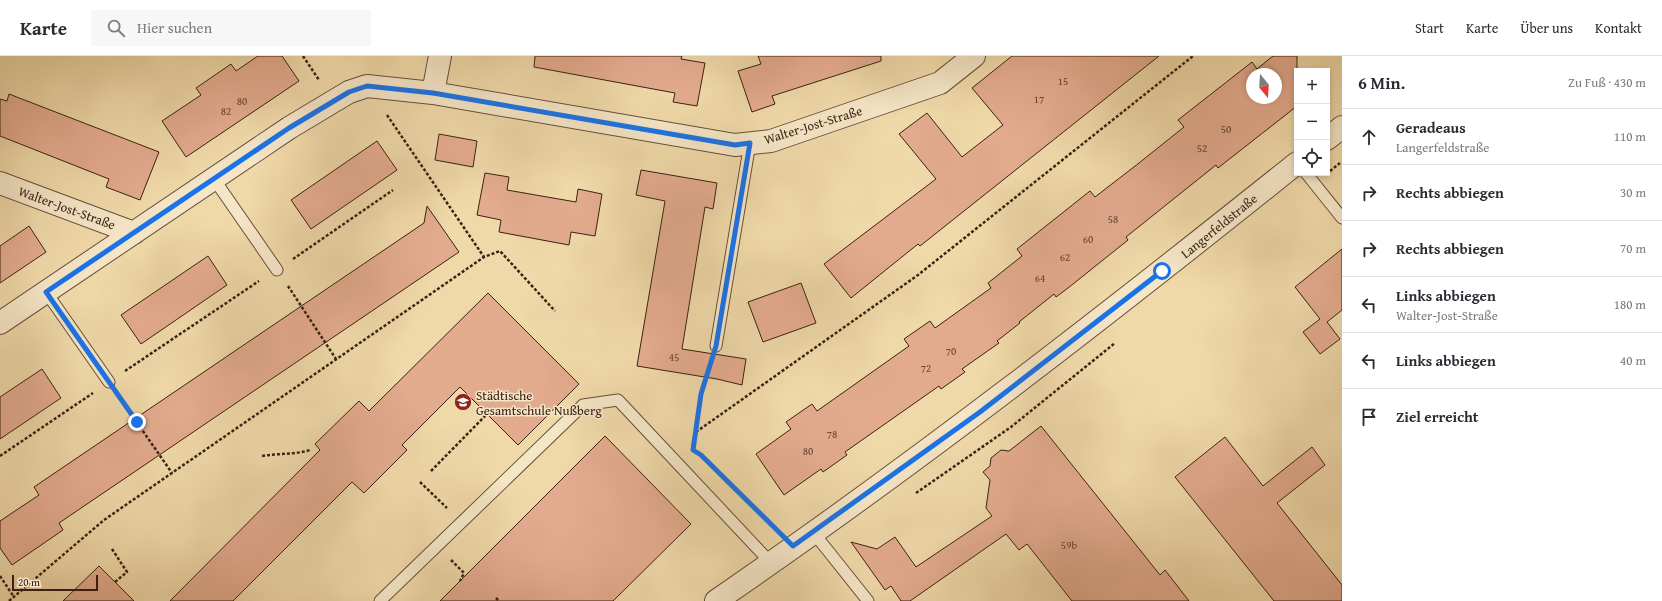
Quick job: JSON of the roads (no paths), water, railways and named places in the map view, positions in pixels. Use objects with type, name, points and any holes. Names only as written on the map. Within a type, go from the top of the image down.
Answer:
[{"type":"street","points":[[433,93],[440,56]]},
{"type":"street","name":"Walter-Jost-Straße","points":[[0,323],[333,100],[349,92],[367,86],[433,93],[735,145],[772,141],[940,83],[974,56]]},
{"type":"street","points":[[1330,137],[1342,127]]},
{"type":"street","name":"Langerfeldstraße","points":[[716,601],[980,412],[1162,271],[1294,165]]},
{"type":"street","name":"Walter-Jost-Straße","points":[[0,183],[134,233]]},
{"type":"lane","points":[[716,346],[750,143]]},
{"type":"lane","points":[[1308,176],[1342,218]]},
{"type":"lane","points":[[214,180],[277,270]]},
{"type":"lane","points":[[46,292],[109,382]]},
{"type":"lane","points":[[380,601],[583,405],[618,400],[771,563]]},
{"type":"lane","points":[[813,532],[868,601]]},
{"type":"place","name":"Städtische Gesamtschule Nußberg","points":[[463,402]]}]
